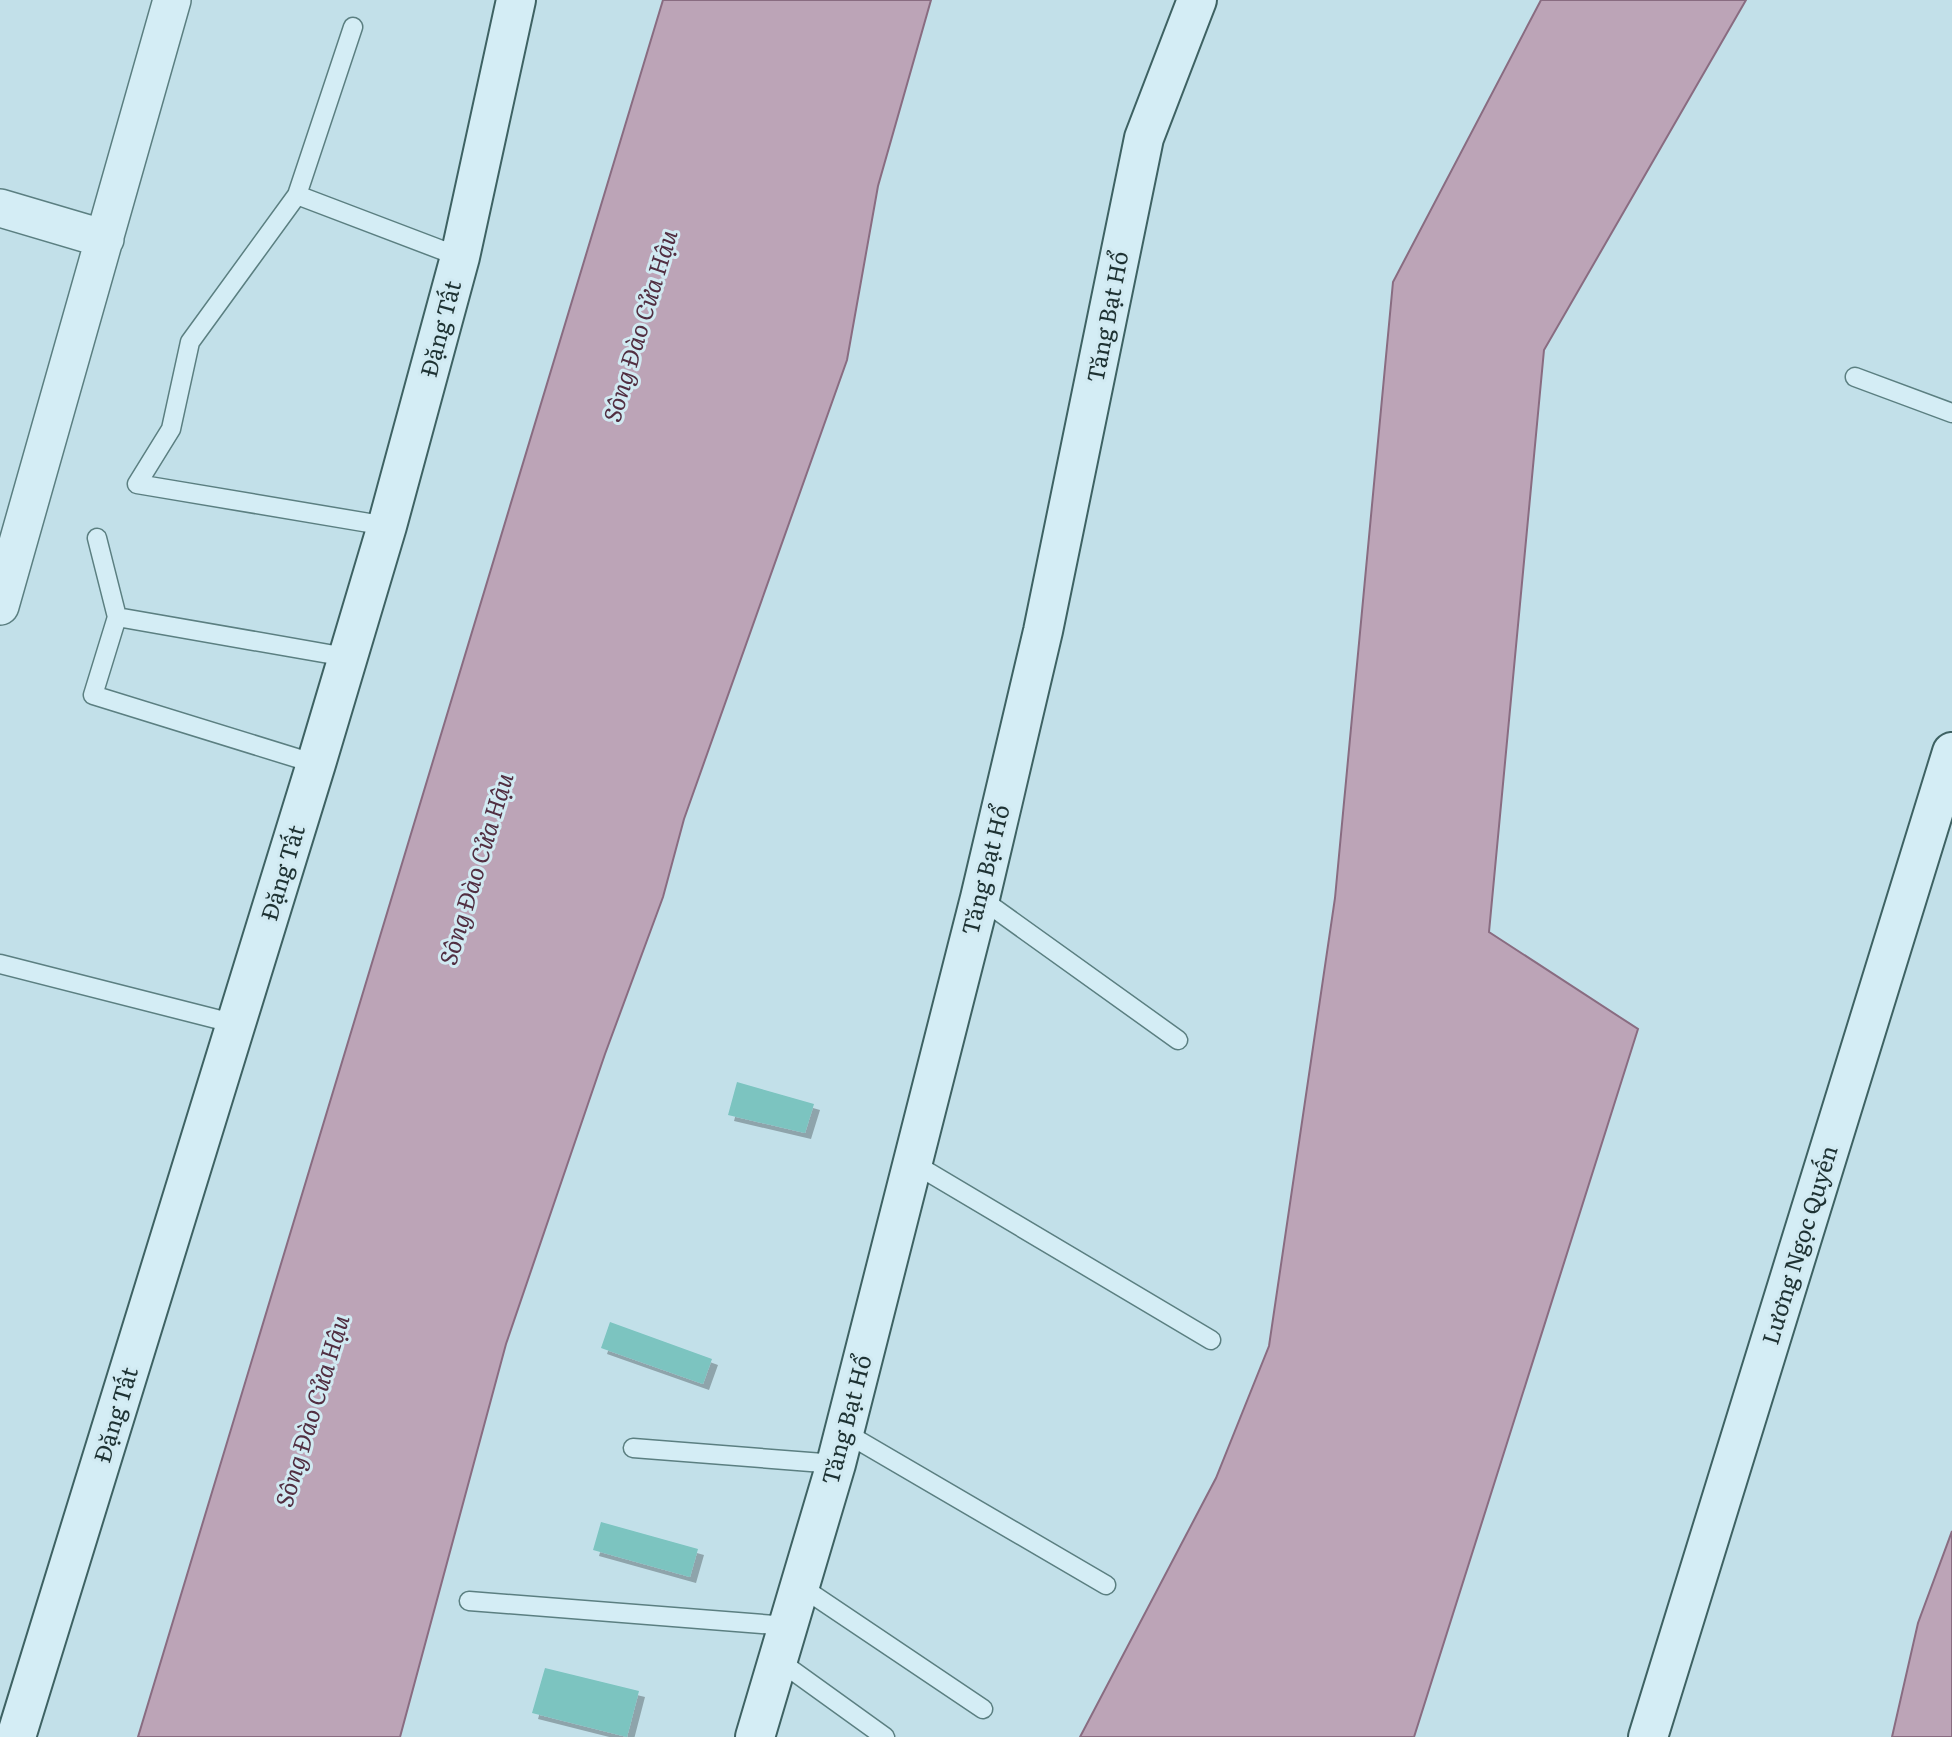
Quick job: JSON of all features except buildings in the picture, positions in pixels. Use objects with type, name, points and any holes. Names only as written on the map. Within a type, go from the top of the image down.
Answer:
[{"type":"street","points":[[0,606],[15,499],[104,239],[172,0]]},
{"type":"street","name":"Đặng Tất","points":[[16,1737],[387,526],[460,257],[516,0]]},
{"type":"street","name":"Tăng Bạt Hổ","points":[[755,1737],[840,1448],[980,898],[1043,631],[1144,138],[1197,0]]},
{"type":"street","points":[[0,208],[104,239]]},
{"type":"street","name":"Lương Ngọc Quyến","points":[[1648,1737],[1952,752]]},
{"type":"lane","points":[[353,27],[297,195],[190,342],[171,429],[137,484],[387,526]]},
{"type":"lane","points":[[297,195],[460,257]]},
{"type":"lane","points":[[1855,377],[1952,413]]},
{"type":"lane","points":[[97,538],[117,617],[93,695],[316,764]]},
{"type":"lane","points":[[117,617],[346,657]]},
{"type":"lane","points":[[980,898],[1178,1040]]},
{"type":"lane","points":[[0,964],[236,1024]]},
{"type":"lane","points":[[913,1163],[1211,1340]]},
{"type":"lane","points":[[633,1448],[840,1448],[1106,1586]]},
{"type":"lane","points":[[800,1586],[983,1709]]},
{"type":"lane","points":[[469,1601],[783,1643],[885,1737]]},
{"type":"water","name":"Sông Đào Cửa Hậu","points":[[663,0],[931,0],[878,186],[847,360],[684,819],[663,897],[605,1054],[506,1344],[400,1737],[138,1737]]},
{"type":"water","points":[[1541,0],[1746,0],[1544,350],[1489,932],[1638,1029],[1414,1737],[1080,1737],[1216,1478],[1269,1346],[1335,898],[1393,282]]},
{"type":"water","points":[[1952,1531],[1952,1737],[1892,1737],[1918,1623]]}]
